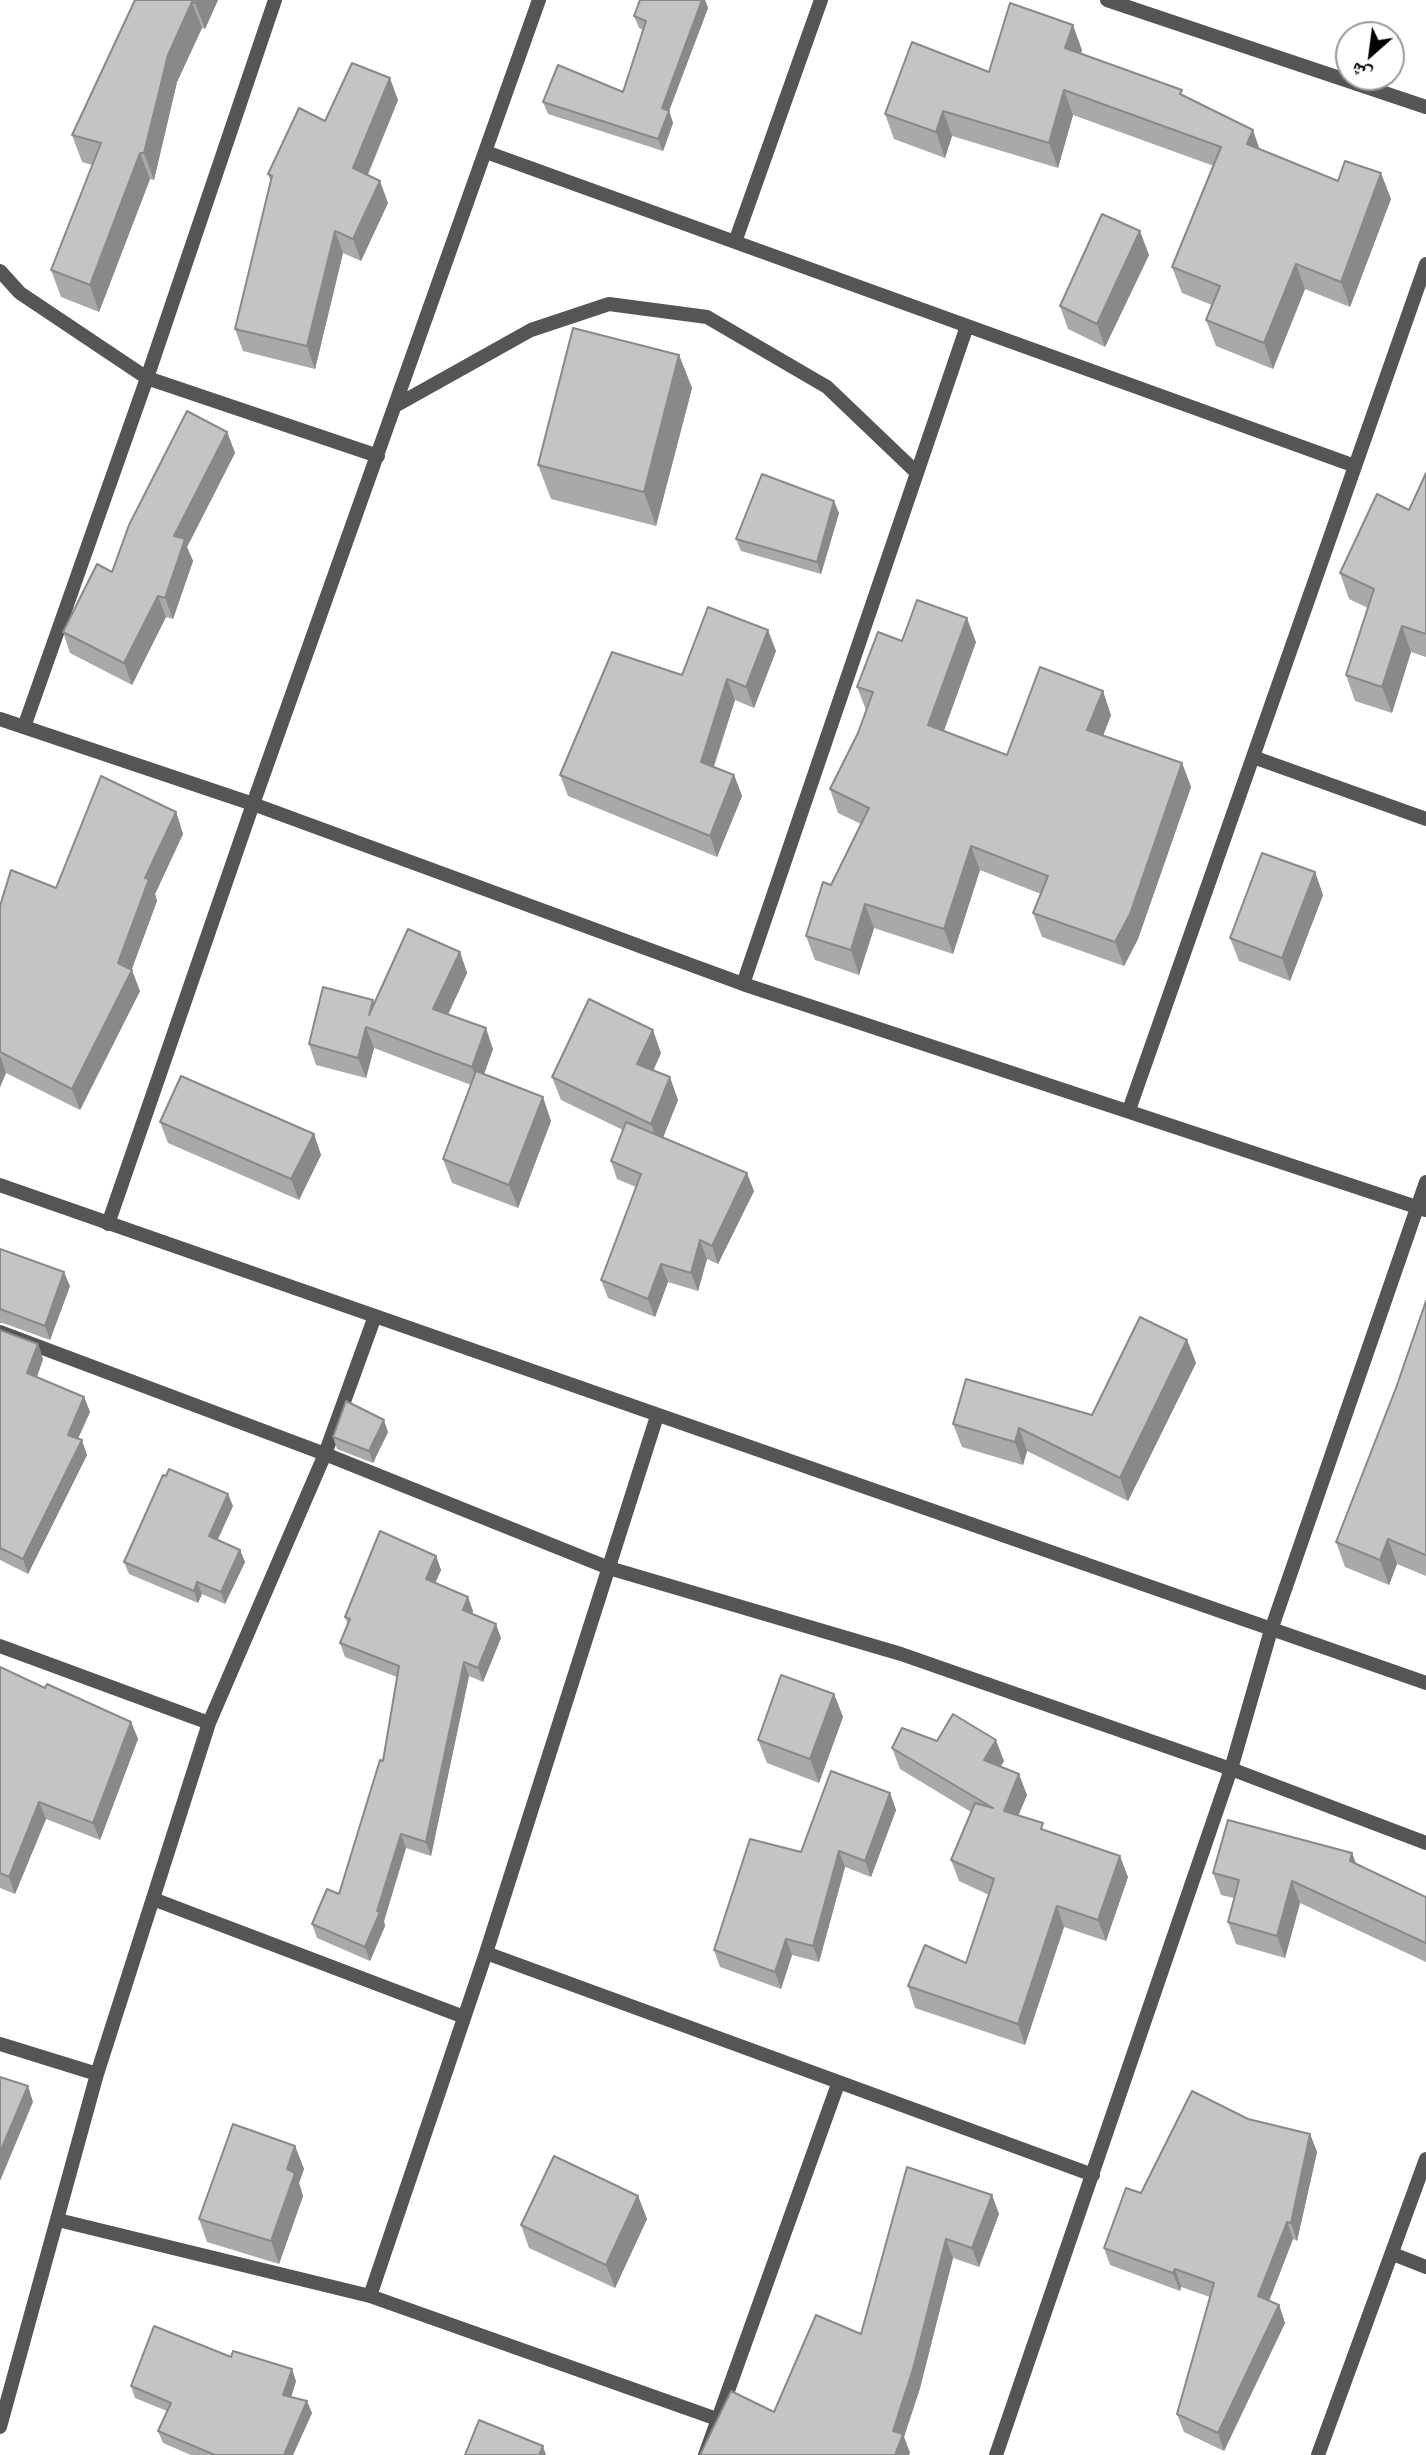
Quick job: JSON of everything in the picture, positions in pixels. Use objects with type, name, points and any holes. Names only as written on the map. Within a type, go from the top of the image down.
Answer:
[{"type":"street","points":[[24,727],[147,378],[275,0]]},
{"type":"street","points":[[108,1224],[253,804],[539,0]]},
{"type":"street","points":[[735,242],[821,0]]},
{"type":"street","points":[[1107,0],[1426,107]]},
{"type":"street","points":[[486,152],[1355,466]]},
{"type":"street","points":[[1129,1110],[1426,264]]},
{"type":"street","points":[[0,271],[20,293],[147,378],[378,456]]},
{"type":"street","points":[[395,406],[531,330],[609,304],[706,317],[827,387],[917,473]]},
{"type":"street","points":[[743,984],[967,326]]},
{"type":"street","points":[[0,719],[253,804],[743,984],[1422,1208]]},
{"type":"street","points":[[1252,757],[1426,819]]},
{"type":"street","points":[[996,2455],[1231,1769],[1271,1630],[1422,1208],[1426,1182]]},
{"type":"street","points":[[0,1185],[1426,1683]]},
{"type":"street","points":[[0,2427],[97,2074],[209,1723],[325,1454],[375,1316]]},
{"type":"street","points":[[0,1332],[325,1454],[608,1568],[901,1654],[1231,1769],[1426,1843]]},
{"type":"street","points":[[370,2296],[486,1953],[657,1416]]},
{"type":"street","points":[[0,1646],[209,1723]]},
{"type":"street","points":[[153,1899],[464,2017]]},
{"type":"street","points":[[486,1953],[838,2084],[1093,2175]]},
{"type":"street","points":[[0,2044],[97,2074]]},
{"type":"street","points":[[705,2455],[838,2084]]},
{"type":"street","points":[[1318,2455],[1426,2159]]},
{"type":"street","points":[[58,2220],[370,2296],[717,2419]]},
{"type":"street","points":[[1393,2253],[1426,2267]]},
{"type":"building","points":[[135,0],[196,0],[195,3],[192,2],[168,55],[144,153],[140,153],[90,285],[51,270],[101,143],[72,135]]},
{"type":"building","points":[[640,0],[702,0],[662,108],[669,111],[658,139],[543,102],[558,65],[623,92],[646,21],[634,16]]},
{"type":"building","points":[[1010,3],[1073,25],[1065,48],[1182,90],[1180,94],[1253,130],[1247,144],[1338,181],[1345,161],[1381,173],[1341,282],[1296,264],[1264,343],[1206,320],[1220,286],[1172,267],[1221,147],[1064,90],[1049,143],[943,111],[936,132],[885,114],[912,42],[989,72]]},
{"type":"building","points":[[352,63],[390,78],[353,168],[380,181],[353,239],[335,231],[307,346],[235,329],[272,176],[268,174],[299,108],[325,121]]},
{"type":"building","points":[[1102,214],[1140,231],[1097,324],[1060,306]]},
{"type":"building","points":[[573,328],[679,355],[644,492],[538,465]]},
{"type":"building","points":[[187,411],[227,432],[174,536],[185,539],[165,598],[158,596],[124,663],[63,632],[97,564],[112,572],[129,525]]},
{"type":"building","points":[[1426,473],[1426,634],[1402,626],[1382,687],[1346,675],[1374,589],[1340,573],[1377,494],[1409,510]]},
{"type":"building","points":[[762,474],[834,501],[817,562],[736,539]]},
{"type":"building","points":[[917,600],[967,618],[928,725],[1007,755],[1040,667],[1103,691],[1087,730],[1182,763],[1130,914],[1115,942],[1033,913],[1048,876],[971,846],[944,929],[865,904],[851,950],[806,936],[823,882],[831,885],[869,808],[830,789],[858,733],[873,692],[857,687],[878,632],[902,641]]},
{"type":"building","points":[[708,607],[768,630],[746,687],[727,679],[701,762],[734,775],[710,836],[560,775],[612,652],[682,675]]},
{"type":"building","points":[[101,776],[176,812],[145,878],[149,879],[118,963],[132,970],[72,1089],[0,1052],[0,906],[11,870],[56,888]]},
{"type":"building","points":[[1262,853],[1315,872],[1282,958],[1230,938]]},
{"type":"building","points":[[408,929],[460,952],[433,1009],[486,1028],[472,1067],[366,1027],[358,1058],[309,1044],[323,987],[373,1000],[369,1015]]},
{"type":"building","points":[[589,999],[653,1030],[637,1064],[670,1077],[651,1124],[552,1077]]},
{"type":"building","points":[[476,1071],[543,1097],[509,1185],[443,1159]]},
{"type":"building","points":[[181,1076],[314,1134],[291,1179],[160,1122]]},
{"type":"building","points":[[626,1122],[747,1173],[712,1246],[700,1240],[691,1273],[661,1264],[648,1299],[601,1280],[641,1174],[611,1161]]},
{"type":"building","points":[[0,1249],[64,1272],[45,1326],[0,1309]]},
{"type":"building","points":[[1426,1301],[1426,1555],[1388,1539],[1380,1560],[1336,1542],[1396,1388]]},
{"type":"building","points":[[1140,1317],[1187,1340],[1120,1478],[1019,1428],[1015,1442],[953,1424],[966,1379],[1092,1415]]},
{"type":"building","points":[[0,1330],[38,1344],[27,1373],[84,1397],[68,1435],[82,1440],[23,1559],[0,1548]]},
{"type":"building","points":[[346,1401],[384,1420],[369,1451],[333,1437]]},
{"type":"building","points":[[169,1469],[228,1494],[209,1536],[240,1550],[221,1592],[197,1582],[194,1591],[124,1562],[163,1475],[166,1476]]},
{"type":"building","points":[[380,1531],[436,1556],[426,1579],[468,1597],[463,1610],[496,1624],[478,1668],[464,1662],[426,1842],[401,1834],[377,1911],[380,1912],[365,1947],[312,1924],[327,1889],[339,1894],[380,1760],[383,1761],[399,1666],[340,1643],[350,1619],[345,1617]]},
{"type":"building","points":[[0,1667],[45,1688],[47,1684],[131,1722],[93,1823],[39,1802],[9,1877],[0,1873]]},
{"type":"building","points":[[781,1675],[834,1694],[810,1759],[758,1740]]},
{"type":"building","points":[[953,1714],[996,1740],[984,1760],[1019,1774],[1004,1811],[1043,1823],[1041,1829],[1120,1856],[1098,1920],[1057,1906],[1018,2024],[908,1986],[925,1945],[966,1963],[994,1879],[951,1860],[975,1803],[993,1808],[892,1748],[902,1728],[937,1741]]},
{"type":"building","points":[[831,1771],[890,1793],[865,1861],[839,1851],[813,1946],[786,1939],[775,1972],[714,1950],[750,1839],[801,1852]]},
{"type":"building","points":[[1228,1820],[1352,1853],[1350,1861],[1426,1897],[1426,1943],[1292,1881],[1277,1936],[1228,1922],[1239,1880],[1213,1873]]},
{"type":"building","points":[[0,2077],[28,2086],[0,2152]]},
{"type":"building","points":[[1192,2091],[1248,2119],[1310,2134],[1291,2223],[1287,2222],[1258,2296],[1279,2305],[1218,2433],[1177,2414],[1214,2283],[1175,2269],[1173,2273],[1104,2248],[1126,2188],[1141,2193]]},
{"type":"building","points":[[233,2124],[295,2146],[287,2169],[295,2173],[271,2241],[199,2219]]},
{"type":"building","points":[[554,2156],[638,2196],[606,2265],[521,2225]]},
{"type":"building","points":[[907,2167],[992,2195],[972,2248],[946,2239],[913,2369],[893,2431],[903,2434],[895,2455],[700,2455],[731,2391],[774,2412],[816,2315],[861,2334]]},
{"type":"building","points":[[154,2326],[231,2357],[233,2351],[292,2369],[283,2395],[307,2401],[284,2455],[215,2455],[158,2431],[171,2403],[131,2386]]},
{"type":"building","points":[[479,2420],[543,2446],[539,2455],[465,2455]]}]
